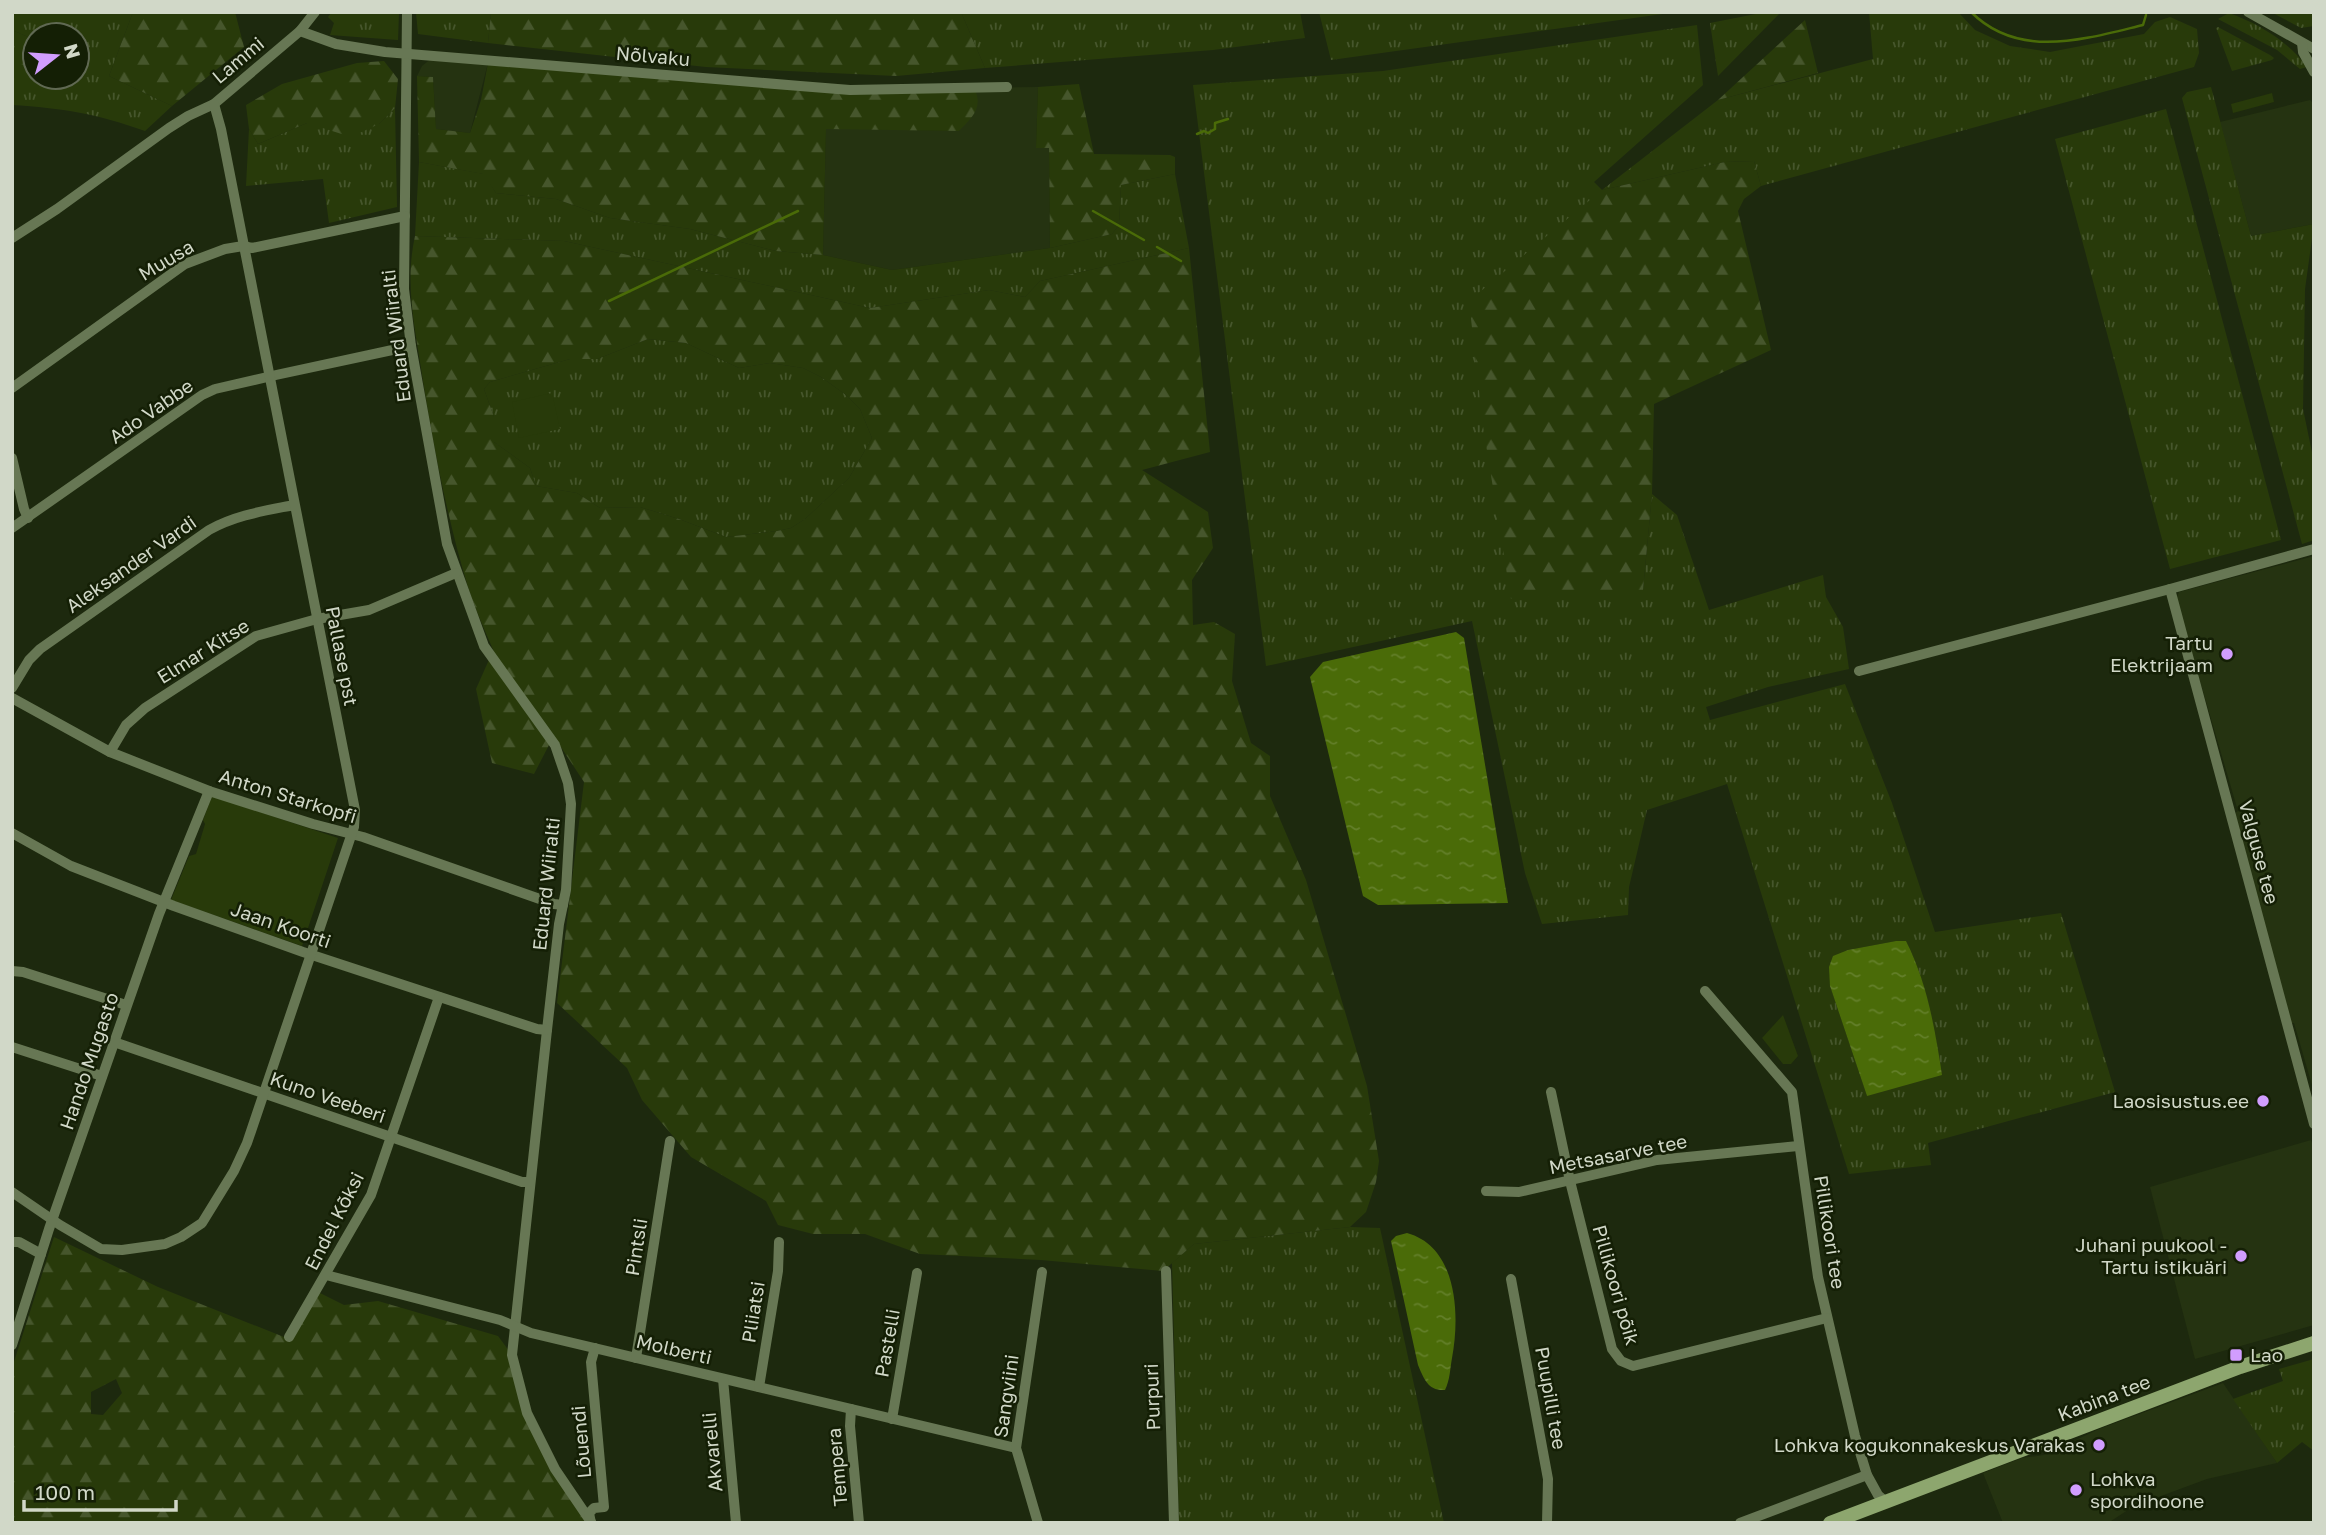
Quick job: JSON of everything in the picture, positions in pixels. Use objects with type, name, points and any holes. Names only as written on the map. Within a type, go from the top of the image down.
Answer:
[{"type":"street","name":"Lammi","points":[[214,104],[300,31],[315,12]]},
{"type":"street","name":"Eduard Wiiralti","points":[[407,12],[404,289],[411,346],[447,544],[484,646],[555,745],[568,783],[572,817],[512,1355],[527,1413],[555,1469],[591,1522]]},
{"type":"street","points":[[2248,12],[2314,49]]},
{"type":"street","name":"Nõlvaku","points":[[300,31],[336,44],[361,49],[850,90],[1007,87]]},
{"type":"street","points":[[2302,43],[2314,36]]},
{"type":"street","points":[[2302,43],[2302,52],[2314,72]]},
{"type":"street","points":[[12,238],[169,128],[214,104]]},
{"type":"street","name":"Pallase pst","points":[[12,1192],[101,1249],[132,1249],[165,1244],[201,1223],[234,1171],[247,1143],[353,835],[355,810],[214,104]]},
{"type":"street","name":"Muusa","points":[[12,388],[185,264],[210,254],[243,246],[253,248],[405,216]]},
{"type":"street","name":"Ado Vabbe","points":[[12,528],[202,395],[215,389],[411,346]]},
{"type":"street","points":[[12,458],[28,517]]},
{"type":"street","name":"Aleksander Vardi","points":[[12,688],[29,660],[40,649],[209,530],[241,515],[294,505]]},
{"type":"street","points":[[1859,671],[2314,549]]},
{"type":"street","name":"Elmar Kitse","points":[[110,752],[126,725],[145,708],[256,636],[317,619],[369,610],[456,573]]},
{"type":"street","name":"Valguse tee","points":[[2170,589],[2314,1124]]},
{"type":"street","name":"Anton Starkopfi","points":[[12,698],[110,752],[209,791],[353,835],[563,905]]},
{"type":"street","name":"Hando Mugasto","points":[[12,1345],[52,1219],[127,1005],[164,902],[209,791]]},
{"type":"street","name":"Jaan Koorti","points":[[12,833],[71,866],[164,902],[312,955],[547,1030]]},
{"type":"street","points":[[12,971],[23,972],[127,1005]]},
{"type":"street","name":"Pillikoori tee","points":[[1705,991],[1793,1092],[1798,1146],[1827,1318],[1867,1475],[1878,1495],[1885,1501]]},
{"type":"street","name":"Endel Kõksi","points":[[289,1337],[371,1195],[439,997]]},
{"type":"street","name":"Kuno Veeberi","points":[[114,1042],[522,1182],[530,1182]]},
{"type":"street","points":[[12,1047],[102,1076]]},
{"type":"street","name":"Pillikoori põik","points":[[1551,1091],[1570,1181],[1612,1349],[1621,1361],[1633,1366],[1827,1318]]},
{"type":"street","name":"Pintsli","points":[[636,1358],[670,1141]]},
{"type":"street","name":"Metsasarve tee","points":[[1486,1191],[1519,1192],[1657,1160],[1798,1146]]},
{"type":"street","points":[[12,1242],[19,1242],[41,1254]]},
{"type":"street","name":"Pliiatsi","points":[[759,1387],[778,1271],[779,1242]]},
{"type":"street","name":"Purpuri","points":[[1166,1270],[1174,1523]]},
{"type":"street","name":"Sangviini","points":[[1038,1523],[1016,1448],[1042,1272]]},
{"type":"street","name":"Pastelli","points":[[892,1419],[917,1273]]},
{"type":"street","name":"Molberti","points":[[326,1275],[500,1320],[531,1333],[1016,1448]]},
{"type":"street","name":"Puupilli tee","points":[[1511,1279],[1548,1479],[1547,1523]]},
{"type":"street","name":"Kabina tee","points":[[1830,1523],[2240,1367],[2314,1343]]},
{"type":"street","name":"Lõuendi","points":[[591,1522],[589,1513],[594,1508],[604,1507],[591,1362],[595,1348]]},
{"type":"street","name":"Akvarelli","points":[[723,1379],[736,1523]]},
{"type":"street","name":"Tempera","points":[[851,1409],[849,1426],[859,1523]]},
{"type":"street","points":[[1740,1523],[1867,1475]]},
{"type":"shaded area","points":[[432,58],[488,63],[470,133],[436,129],[433,77],[417,76],[422,66]]},
{"type":"shaded area","points":[[1038,87],[1036,148],[1049,147],[1050,248],[892,270],[823,255],[826,128],[959,131],[974,88]]},
{"type":"shaded area","points":[[2310,100],[2314,104],[2314,224],[2251,236],[2220,122]]},
{"type":"shaded area","points":[[2314,556],[2314,1092],[2294,1023],[2290,1023],[2235,813],[2238,811],[2176,599],[2179,592]]},
{"type":"shaded area","name":"Juhani puukool - Tartu istikuäri","points":[[2311,1140],[2314,1149],[2314,1325],[2195,1359],[2150,1187]]},
{"type":"shaded area","points":[[2223,1383],[2277,1463],[2207,1479],[2134,1506],[2108,1523],[2003,1523],[1983,1473],[2022,1458],[2044,1455],[2099,1429]]},
{"type":"green space","points":[[12,12],[133,12],[109,76],[172,106],[145,131],[80,113],[12,105],[12,78],[21,79],[21,91],[91,91],[91,21],[21,21],[21,34],[12,30]]},
{"type":"green space","points":[[133,12],[235,12],[244,47],[172,106],[109,76]]},
{"type":"green space","points":[[332,12],[399,12],[398,40],[330,35],[334,23],[328,17]]},
{"type":"green space","points":[[416,12],[491,12],[488,43],[418,34]]},
{"type":"green space","points":[[491,12],[961,12],[985,68],[896,76],[706,67],[488,43]]},
{"type":"green space","points":[[961,12],[1300,12],[1305,38],[1213,50],[985,68]]},
{"type":"green space","points":[[1319,12],[1677,12],[1331,60]]},
{"type":"green space","points":[[1766,12],[1781,12],[1718,76],[1710,23]]},
{"type":"green space","points":[[1869,12],[1958,12],[1975,30],[2010,46],[2050,52],[2144,34],[2155,22],[2170,17],[2197,29],[2199,53],[2194,67],[1761,186],[1754,161],[1725,162],[1602,190],[1718,100],[1873,59]]},
{"type":"green space","points":[[2271,12],[2314,12],[2314,26],[2301,28]]},
{"type":"green space","points":[[2229,13],[2272,34],[2291,49],[2307,67],[2300,69],[2277,50],[2218,19]]},
{"type":"green space","points":[[1805,20],[1818,73],[1718,100]]},
{"type":"green space","points":[[1697,25],[1703,85],[1594,182],[1602,190],[1643,590],[1652,494],[1677,515],[1709,610],[1823,575],[1826,597],[1843,627],[1849,669],[1768,687],[1706,707],[1710,720],[1845,684],[1892,803],[1935,932],[2061,913],[2115,1092],[1928,1143],[1931,1165],[1849,1174],[1727,784],[1647,810],[1629,887],[1628,915],[1542,924],[1525,873],[1472,621],[1266,666],[1193,85],[1383,71]],"holes":[[[1906,941],[1922,981],[1938,1050],[1867,1096],[1830,986],[1848,950]]]},
{"type":"green space","points":[[2216,28],[2274,58],[2232,71]]},
{"type":"green space","points":[[12,30],[21,34],[21,81],[12,78]]},
{"type":"green space","points":[[384,61],[398,79],[395,108],[379,124],[351,137],[307,123],[258,144],[249,129],[246,105],[282,84],[357,63]]},
{"type":"green space","points":[[488,63],[829,90],[974,88],[978,101],[972,117],[959,131],[826,129],[823,255],[776,251],[690,229],[610,218],[556,199],[496,193],[483,174],[419,162],[417,76],[433,77],[436,129],[470,133],[481,100]]},
{"type":"green space","points":[[1079,84],[1094,154],[1170,155],[1175,157],[1175,174],[1121,185],[1119,225],[1112,234],[1050,248],[1049,148],[1036,148],[1038,87]]},
{"type":"green space","points":[[2211,87],[2251,236],[2314,224],[2305,289],[2303,409],[2314,462],[2314,540],[2302,544],[2182,98],[2187,92]]},
{"type":"green space","points":[[2272,93],[2274,102],[2233,113],[2231,104]]},
{"type":"green space","points":[[395,108],[397,207],[329,223],[323,179],[246,186],[249,129],[258,144],[307,123],[379,124]]},
{"type":"green space","points":[[2166,109],[2281,540],[2170,569],[2055,139]]},
{"type":"green space","points":[[1754,161],[1761,186],[1744,199],[1738,211],[1771,350],[1654,404],[1652,494],[1643,590],[1511,599],[1483,426],[1469,301],[1602,190],[1725,162]]},
{"type":"green space","points":[[419,162],[484,174],[496,193],[556,199],[610,218],[690,229],[776,251],[823,255],[892,270],[1050,248],[1112,234],[1119,225],[1121,185],[1175,174],[1189,248],[1040,281],[1025,297],[989,290],[870,308],[564,241],[415,236]]},
{"type":"green space","points":[[415,236],[564,241],[870,308],[989,290],[1025,297],[1040,281],[1189,248],[1210,452],[1142,470],[1208,512],[1213,548],[1192,580],[1193,625],[1214,622],[1235,634],[1232,681],[1251,743],[1270,756],[1270,796],[1306,880],[1367,1086],[1379,1161],[1376,1182],[1366,1212],[1350,1227],[1194,1244],[1163,1271],[1041,1260],[920,1254],[865,1234],[813,1234],[778,1225],[766,1201],[691,1157],[642,1100],[627,1068],[557,1003],[584,782],[551,732],[549,745],[534,774],[492,763],[476,689],[492,653],[498,661],[468,587],[441,478],[413,318],[412,253]],"holes":[[[648,339],[686,343],[739,368],[770,363],[803,368],[821,377],[860,409],[872,438],[849,478],[805,519],[791,528],[726,537],[640,507],[600,508],[577,493],[536,486],[530,468],[494,442],[494,417],[484,389],[490,382],[570,359],[597,359]]]},
{"type":"green space","points":[[648,339],[686,343],[739,368],[770,363],[803,368],[821,377],[860,409],[872,438],[849,478],[805,519],[791,528],[726,537],[640,507],[600,508],[577,493],[536,486],[530,468],[494,442],[494,417],[484,389],[490,382],[570,359],[597,359]]},
{"type":"green space","points":[[552,393],[560,429],[519,438],[512,402]]},
{"type":"green space","points":[[212,796],[338,838],[302,946],[171,900],[189,856],[196,854],[205,824],[203,820]]},
{"type":"green space","points":[[1783,1015],[1798,1056],[1791,1064],[1783,1064],[1762,1038]]},
{"type":"green space","points":[[1350,1227],[1380,1228],[1444,1523],[1179,1523],[1172,1263],[1194,1244]]},
{"type":"green space","points":[[54,1237],[158,1287],[284,1337],[314,1290],[344,1305],[378,1301],[498,1336],[512,1355],[527,1413],[591,1523],[12,1523],[12,1368]],"holes":[[[116,1379],[122,1393],[103,1415],[91,1414],[91,1392]]]},
{"type":"green space","points":[[2314,1359],[2314,1451],[2302,1442],[2277,1463],[2233,1399],[2283,1381],[2279,1369]]},
{"type":"water","points":[[1456,632],[1464,638],[1508,903],[1378,905],[1363,896],[1310,677],[1323,662]]},
{"type":"water","points":[[1906,941],[1920,973],[1933,1023],[1942,1075],[1867,1096],[1830,986],[1829,967],[1833,956],[1848,950]]},
{"type":"water","points":[[1407,1233],[1424,1241],[1437,1253],[1452,1285],[1456,1323],[1445,1390],[1431,1386],[1418,1365],[1391,1241],[1396,1236]]},
{"type":"waterway","points":[[1971,12],[1990,27],[2010,36],[2053,42],[2098,36],[2143,25],[2146,15]]},
{"type":"waterway","points":[[1197,134],[1204,131],[1208,133],[1215,129],[1215,123],[1228,119]]},
{"type":"waterway","points":[[609,301],[798,211]]},
{"type":"waterway","points":[[1093,211],[1144,240]]},
{"type":"waterway","points":[[1157,247],[1181,261]]},
{"type":"place","name":"Tartu Elektrijaam","points":[[2227,654]]},
{"type":"place","name":"Laosisustus.ee","points":[[2263,1101]]},
{"type":"place","name":"Juhani puukool - Tartu istikuäri","points":[[2241,1256]]},
{"type":"place","name":"Lao","points":[[2236,1355]]},
{"type":"place","name":"Lohkva kogukonnakeskus Varakas","points":[[2099,1445]]},
{"type":"place","name":"Lohkva spordihoone","points":[[2076,1490]]}]
